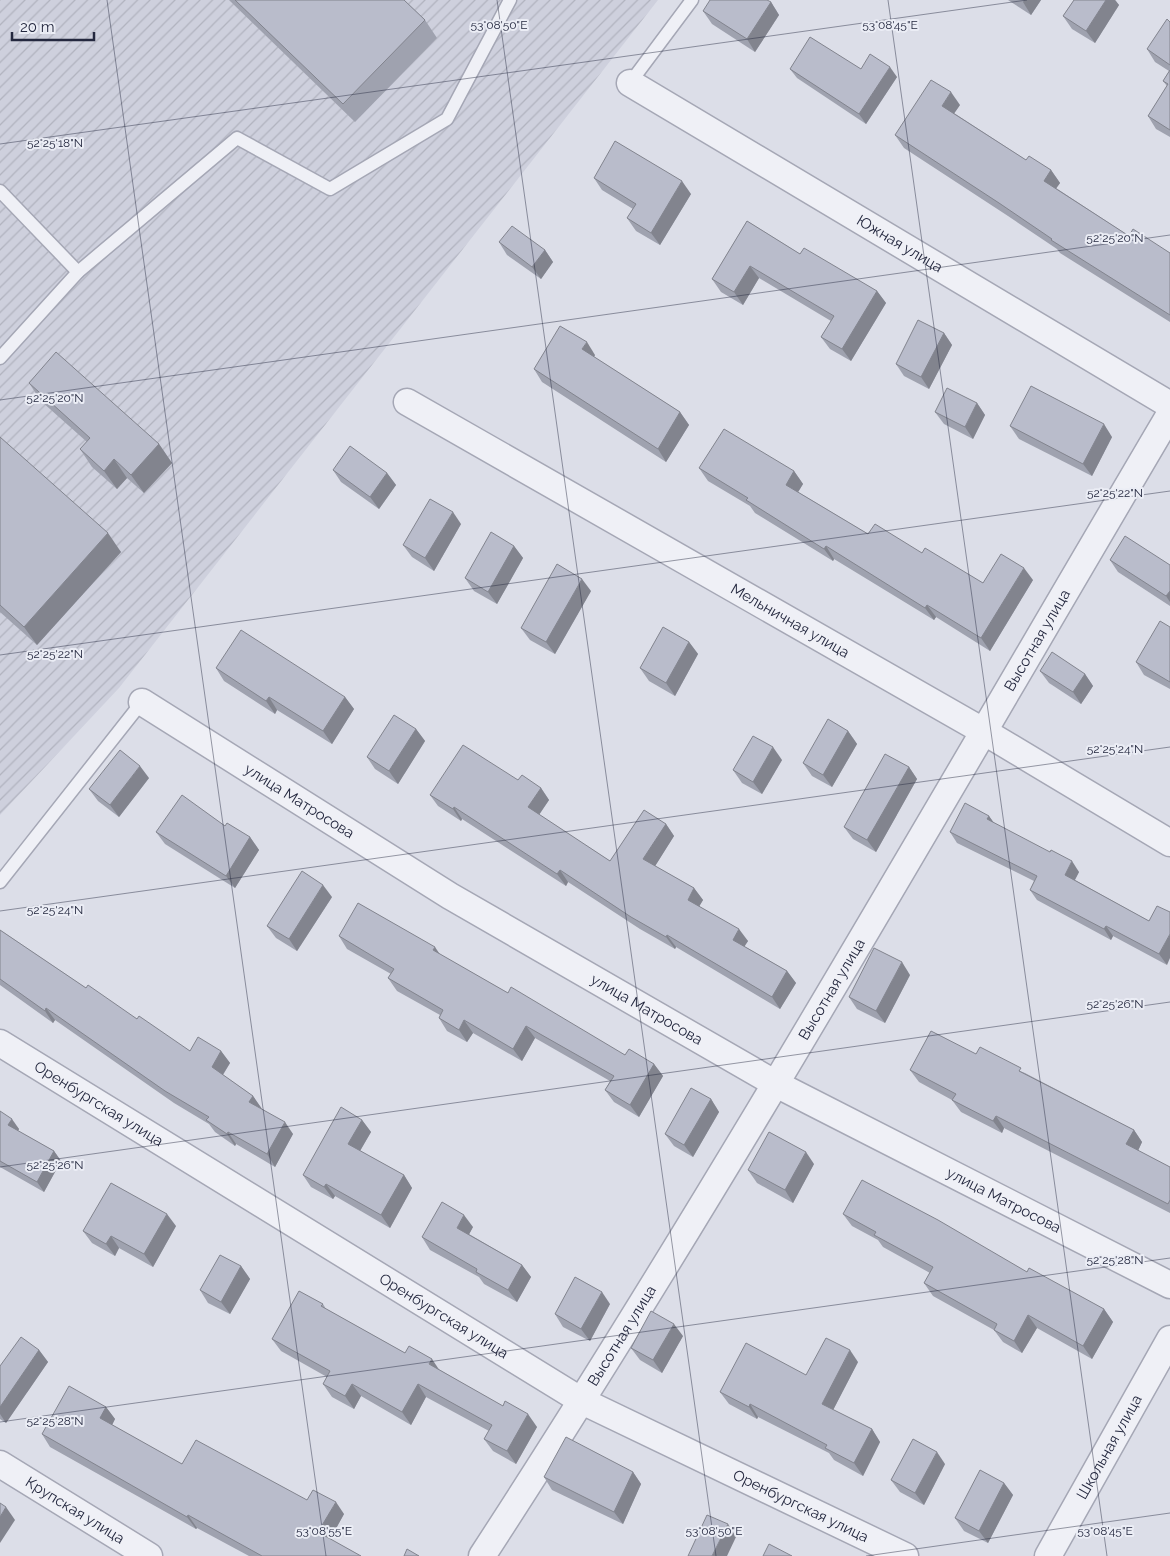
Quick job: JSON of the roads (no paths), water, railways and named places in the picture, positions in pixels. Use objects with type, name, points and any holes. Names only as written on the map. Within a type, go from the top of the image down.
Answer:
[{"type":"street","name":"Южная улица","points":[[630,83],[1170,405]]},
{"type":"street","name":"Мельничная улица","points":[[407,402],[983,731],[1170,843]]},
{"type":"street","name":"Высотная улица","points":[[482,1556],[582,1401],[776,1084],[1170,414]]},
{"type":"street","name":"улица Матросова","points":[[142,702],[450,896],[776,1084],[1170,1285]]},
{"type":"street","name":"Оренбургская улица","points":[[0,1044],[582,1401],[904,1556]]},
{"type":"street","name":"Школьная улица","points":[[1048,1556],[1170,1339]]},
{"type":"street","name":"Крупская улица","points":[[0,1464],[149,1556]]},
{"type":"lane","points":[[0,358],[78,272],[237,138],[330,189],[447,119],[510,0]]},
{"type":"lane","points":[[630,83],[692,0]]},
{"type":"lane","points":[[0,191],[78,272]]},
{"type":"lane","points":[[0,882],[142,702]]}]
